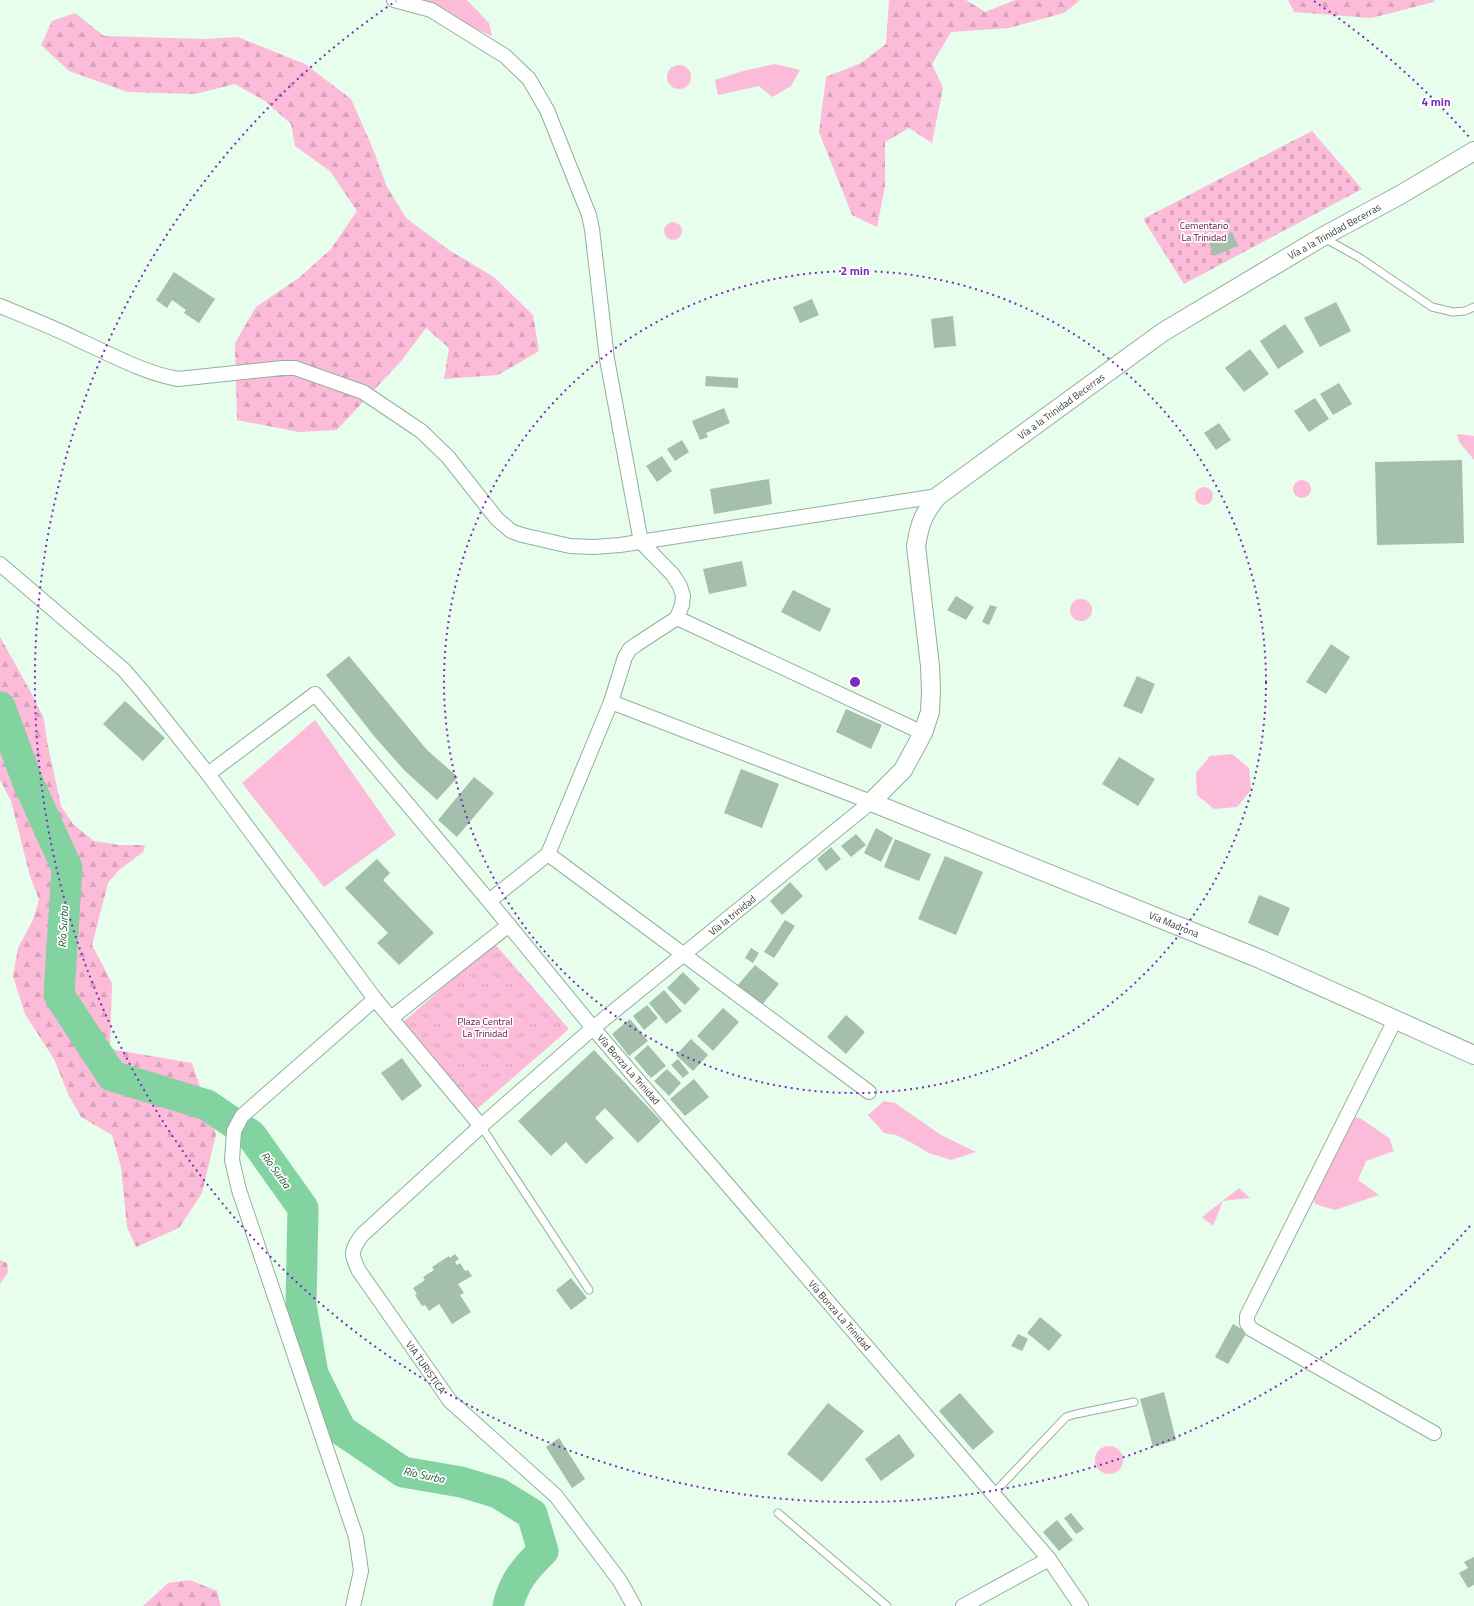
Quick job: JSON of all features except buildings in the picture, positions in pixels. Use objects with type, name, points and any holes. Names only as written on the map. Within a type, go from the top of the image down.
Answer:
[{"type":"street","points":[[394,0],[431,10],[505,56],[529,79],[547,110],[589,215],[592,229],[607,359],[641,542],[673,575],[680,586],[683,596],[682,605],[677,618],[630,650],[625,657],[611,702],[548,854],[489,901]]},
{"type":"street","name":"Vía a la Trinidad Becerras","points":[[871,802],[903,770],[923,733],[930,712],[932,690],[916,546],[919,527],[926,510],[938,496],[1163,332],[1322,237],[1400,195],[1474,150]]},
{"type":"street","points":[[0,306],[64,332],[161,376],[178,379],[282,368],[295,368],[364,392],[427,436],[448,457],[497,519],[511,531],[570,546],[600,546],[641,542],[938,496]]},
{"type":"street","points":[[0,564],[124,670],[208,774],[391,1018],[481,1126]]},
{"type":"street","points":[[677,618],[923,733]]},
{"type":"street","name":"Vía Bonza La Trinidad","points":[[208,774],[315,694],[594,1028],[1049,1559],[1081,1606]]},
{"type":"street","points":[[611,702],[871,802]]},
{"type":"street","name":"Vía la trinidad","points":[[594,1028],[871,802]]},
{"type":"street","name":"Vía Madrona","points":[[871,802],[1260,958],[1474,1055]]},
{"type":"street","points":[[548,854],[869,1092]]},
{"type":"street","points":[[391,1018],[509,925]]},
{"type":"street","points":[[353,1606],[362,1571],[356,1537],[239,1190],[232,1160],[234,1131],[242,1116],[376,998]]},
{"type":"street","points":[[1395,1020],[1247,1316],[1247,1323],[1252,1329],[1434,1433]]},
{"type":"street","name":"VIA TURISTICA","points":[[594,1028],[481,1126],[362,1235],[353,1248],[354,1259],[359,1270],[450,1401],[556,1496],[620,1581],[634,1606]]},
{"type":"street","points":[[963,1606],[1049,1559]]},
{"type":"lane","points":[[1322,237],[1360,258],[1432,307],[1453,312],[1465,311],[1474,307]]},
{"type":"lane","points":[[481,1126],[589,1290]]},
{"type":"lane","points":[[993,1494],[1066,1417],[1134,1402]]},
{"type":"lane","points":[[778,1513],[887,1606]]},
{"type":"green space","points":[[419,0],[467,0],[489,23],[492,36],[456,20]]},
{"type":"green space","points":[[889,0],[966,0],[985,12],[1015,0],[1080,0],[1064,13],[1009,28],[951,32],[932,64],[943,88],[932,143],[909,128],[885,142],[885,186],[877,227],[852,215],[819,132],[826,77],[861,63],[886,44]]},
{"type":"green space","points":[[1288,0],[1435,0],[1434,2],[1371,18],[1294,12]]},
{"type":"green space","points":[[75,13],[104,36],[205,39],[238,37],[305,64],[351,99],[373,149],[387,187],[406,218],[449,250],[494,277],[533,315],[539,351],[498,375],[444,379],[449,348],[426,328],[401,361],[337,430],[299,432],[237,420],[235,343],[256,307],[300,277],[331,249],[357,211],[330,171],[295,146],[291,124],[265,101],[235,84],[195,94],[128,92],[69,71],[41,45],[52,21]]},
{"type":"green space","points":[[775,64],[800,70],[791,86],[772,97],[759,86],[718,95],[715,80],[743,71]]},
{"type":"green space","points":[[679,65],[688,68],[691,77],[688,86],[679,89],[670,86],[667,77],[670,68]]},
{"type":"green space","name":"Cementario La Trinidad","points":[[1312,131],[1362,189],[1184,284],[1143,219]]},
{"type":"green space","points":[[673,222],[679,225],[682,231],[679,237],[673,240],[667,237],[664,231],[667,225]]},
{"type":"green space","points":[[1457,434],[1474,436],[1474,460],[1459,442]]},
{"type":"green space","points":[[1302,480],[1308,483],[1311,489],[1308,495],[1302,498],[1296,495],[1293,489],[1296,483]]},
{"type":"green space","points":[[1200,487],[1208,487],[1213,492],[1211,503],[1208,505],[1200,505],[1195,500],[1195,492]]},
{"type":"green space","points":[[1081,599],[1089,602],[1092,610],[1089,618],[1081,621],[1073,618],[1070,610],[1073,602]]},
{"type":"green space","points":[[0,637],[44,719],[47,741],[61,806],[73,824],[94,841],[119,845],[145,845],[143,852],[119,870],[108,883],[92,945],[112,983],[110,1049],[192,1063],[216,1134],[202,1193],[179,1228],[136,1247],[127,1227],[121,1167],[112,1135],[81,1117],[68,1094],[54,1059],[25,1014],[13,976],[18,948],[33,920],[39,900],[30,876],[11,801],[0,780]]},
{"type":"green space","points":[[315,720],[396,835],[324,887],[242,783]]},
{"type":"green space","points":[[1232,754],[1249,768],[1251,790],[1237,807],[1214,809],[1197,795],[1196,773],[1210,756]]},
{"type":"green space","name":"Plaza Central La Trinidad","points":[[494,943],[569,1029],[477,1109],[402,1023]]},
{"type":"green space","points":[[884,1101],[895,1103],[941,1135],[976,1152],[951,1160],[929,1153],[896,1135],[884,1133],[868,1115]]},
{"type":"green space","points":[[1344,1117],[1360,1118],[1389,1138],[1394,1151],[1366,1161],[1358,1180],[1379,1195],[1335,1210],[1315,1204],[1311,1186]]},
{"type":"green space","points":[[1239,1188],[1250,1198],[1223,1201],[1213,1226],[1202,1217]]},
{"type":"green space","points":[[0,1260],[7,1263],[8,1272],[0,1284]]},
{"type":"green space","points":[[1109,1446],[1119,1450],[1123,1460],[1119,1470],[1109,1474],[1099,1470],[1095,1460],[1099,1450]]},
{"type":"green space","points":[[190,1580],[217,1591],[221,1606],[143,1606],[168,1583]]},
{"type":"waterway","name":"Río Surba","points":[[0,707],[27,780],[67,868],[59,995],[112,1076],[207,1105],[251,1135],[303,1208],[301,1305],[313,1374],[341,1430],[403,1472],[461,1482],[498,1493],[532,1514],[543,1551],[517,1582],[513,1589],[508,1606]]}]
